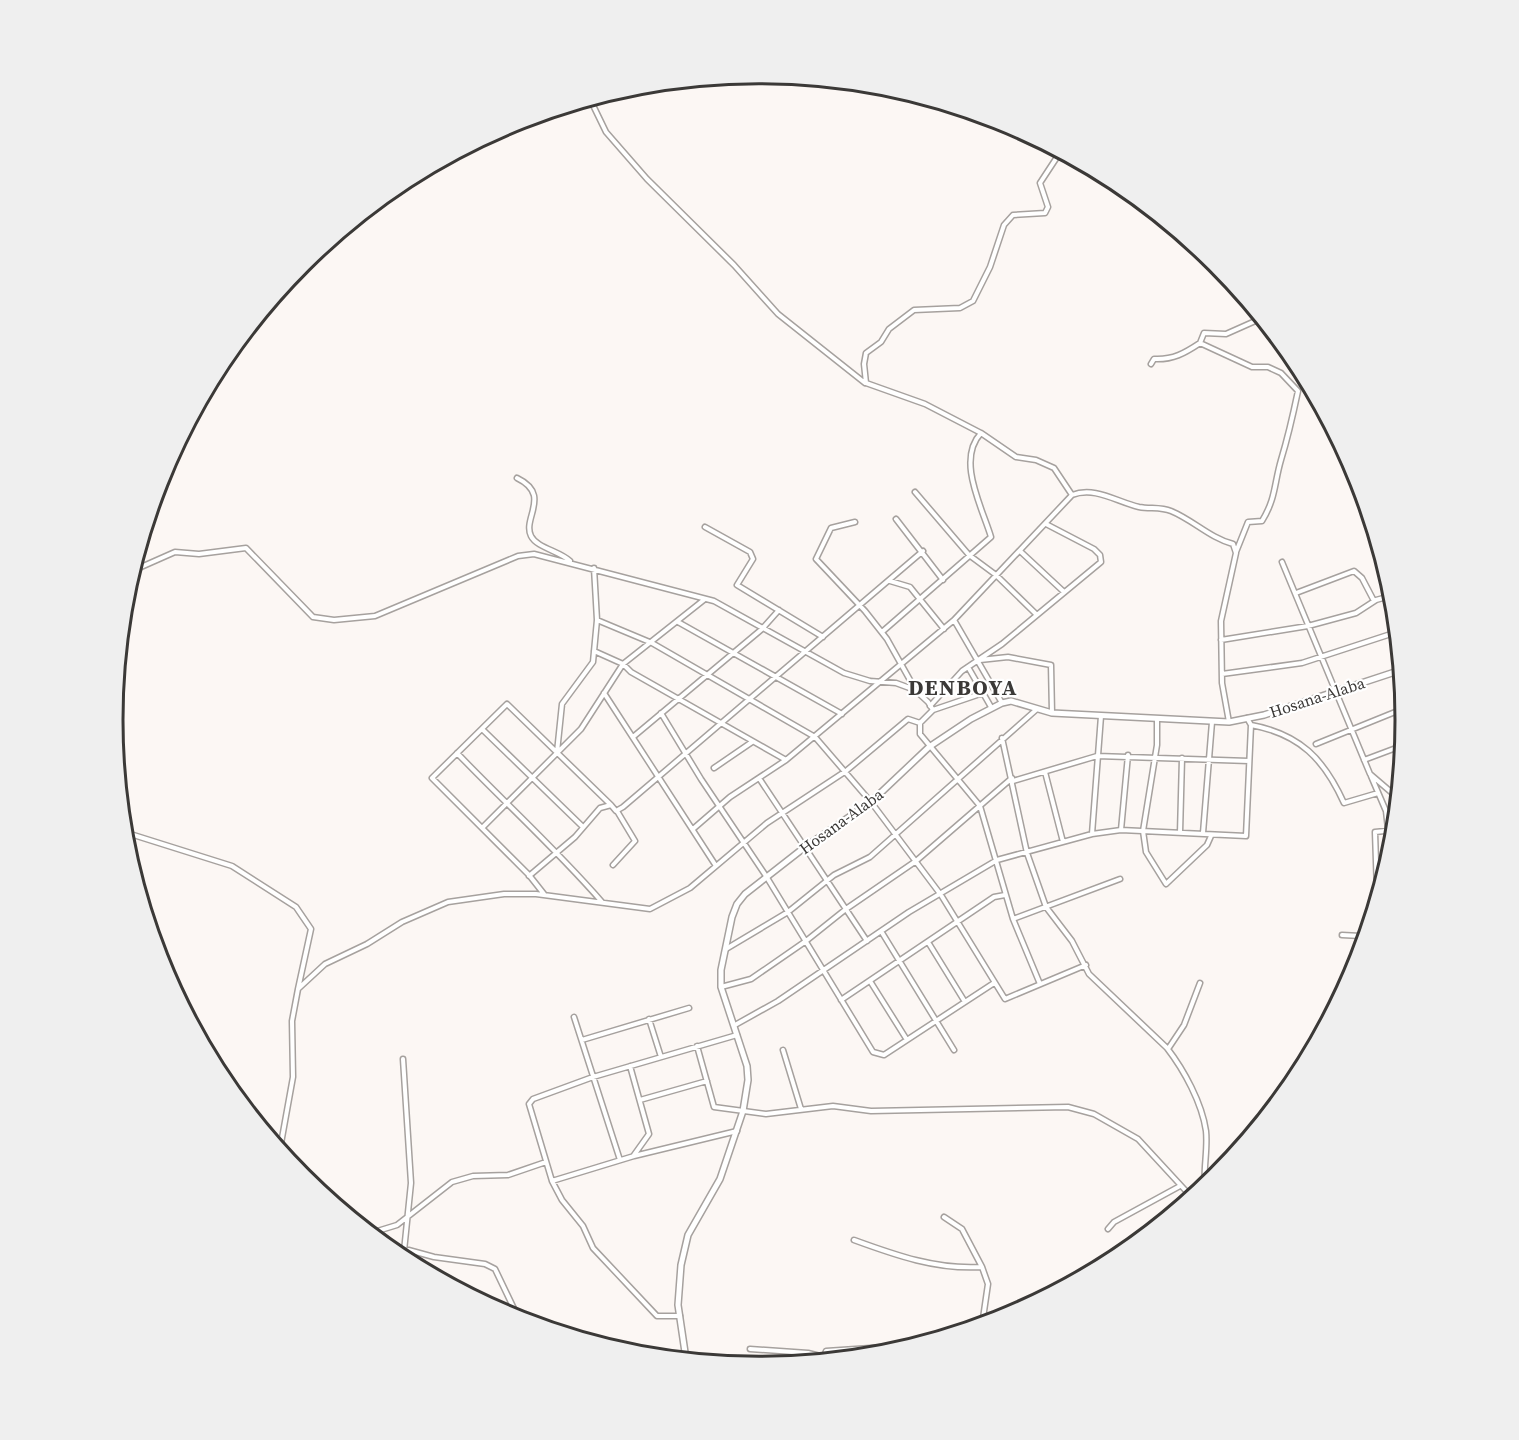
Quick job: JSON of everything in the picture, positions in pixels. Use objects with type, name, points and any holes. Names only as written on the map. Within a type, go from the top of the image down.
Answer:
[{"type":"main road","name":"Hosana-Alaba","points":[[685,1352],[680,1316],[681,1264],[688,1235],[720,1179],[743,1111],[748,1080],[747,1066],[738,1034],[721,987],[725,950],[737,904],[766,876],[872,802],[929,747],[1002,702],[1011,701],[1052,713],[1229,722],[1393,672]]},
{"type":"street","points":[[594,106],[606,132],[646,179],[734,265],[778,314],[866,383],[925,404],[981,433],[1016,457],[1036,460],[1054,468],[1072,495]]},
{"type":"street","points":[[866,383],[864,364],[866,353],[881,342],[889,329],[914,310],[960,309],[973,301],[990,267],[1004,225],[1013,215],[1045,213],[1048,207],[1040,183],[1057,158]]},
{"type":"street","points":[[1151,364],[1154,359],[1166,360],[1181,355],[1200,343],[1204,333],[1226,334],[1255,321]]},
{"type":"street","points":[[1200,343],[1252,367],[1268,367],[1281,373],[1298,392],[1292,426],[1281,461],[1275,499],[1262,521],[1248,522],[1236,553],[1222,612],[1222,674],[1229,722]]},
{"type":"street","points":[[882,632],[991,537],[970,469],[970,449],[981,433]]},
{"type":"street","points":[[517,478],[530,486],[533,495],[535,506],[529,531],[532,538],[563,555],[570,562]]},
{"type":"street","points":[[915,492],[971,556],[1036,614]]},
{"type":"street","points":[[693,829],[719,806],[786,760],[944,629],[1072,495],[1081,492],[1093,493],[1138,507],[1172,512],[1198,525],[1216,540],[1233,544],[1236,553]]},
{"type":"street","points":[[896,519],[923,551],[943,580]]},
{"type":"street","points":[[855,522],[831,528],[816,559],[882,632],[915,690],[932,708]]},
{"type":"street","points":[[1040,984],[1013,919],[980,806],[929,747],[920,734],[920,723],[969,667],[1101,562],[1100,555],[1094,549],[1046,524]]},
{"type":"street","points":[[705,527],[750,552],[753,559],[737,585],[823,637]]},
{"type":"street","points":[[143,566],[175,552],[199,554],[246,548],[314,617],[334,620],[375,616],[518,556],[534,554],[705,598],[844,673],[880,682],[896,683],[915,690]]},
{"type":"street","points":[[616,811],[923,551]]},
{"type":"street","points":[[1020,551],[1064,592]]},
{"type":"street","points":[[1282,562],[1386,811],[1387,820]]},
{"type":"street","points":[[557,753],[562,704],[593,662],[597,620],[594,568]]},
{"type":"street","points":[[1296,593],[1354,571],[1362,578],[1374,601]]},
{"type":"street","points":[[889,580],[910,586],[922,598],[944,629]]},
{"type":"street","points":[[482,828],[581,729],[623,664],[652,643],[705,598]]},
{"type":"street","points":[[1221,640],[1308,626],[1356,613],[1374,601],[1383,598]]},
{"type":"street","points":[[633,737],[762,629],[778,610]]},
{"type":"street","points":[[597,620],[652,643],[815,736],[872,802],[941,895],[1005,999],[1086,965]]},
{"type":"street","points":[[954,620],[1002,702]]},
{"type":"street","points":[[678,622],[842,714]]},
{"type":"street","points":[[1222,674],[1321,658],[1390,635]]},
{"type":"street","points":[[594,651],[623,664],[631,672],[786,760]]},
{"type":"street","points":[[978,660],[1008,657],[1051,665],[1052,713]]},
{"type":"street","points":[[969,667],[991,707]]},
{"type":"street","points":[[604,693],[716,866]]},
{"type":"street","points":[[932,708],[983,693]]},
{"type":"street","points":[[544,895],[529,876],[432,778],[507,704],[616,811],[635,841],[613,865]]},
{"type":"street","points":[[725,950],[788,912],[827,880],[870,856],[1037,708]]},
{"type":"street","points":[[1316,744],[1396,712]]},
{"type":"street","points":[[661,713],[766,876],[873,1052],[884,1055],[994,983]]},
{"type":"street","points":[[1092,834],[1101,716]]},
{"type":"street","points":[[735,1025],[997,860],[1092,834],[1121,830],[1203,832],[1211,836],[1246,836],[1251,725],[1247,718]]},
{"type":"street","points":[[298,989],[310,975],[325,964],[367,944],[402,922],[448,902],[504,894],[544,895],[650,909],[690,888],[744,842],[782,813],[846,771],[908,719],[920,723]]},
{"type":"street","points":[[1157,720],[1143,831],[1146,852],[1166,884],[1207,844],[1211,836]]},
{"type":"street","points":[[1203,832],[1212,722]]},
{"type":"street","points":[[1251,725],[1280,732],[1298,740],[1335,783],[1344,803],[1378,793]]},
{"type":"street","points":[[482,729],[583,827]]},
{"type":"street","points":[[1002,738],[1013,779],[1027,853],[1046,908],[1086,965],[1089,974],[1168,1049],[1189,1084],[1206,1131],[1205,1174]]},
{"type":"street","points":[[714,768],[752,742]]},
{"type":"street","points":[[1364,760],[1395,749]]},
{"type":"street","points":[[457,753],[506,804],[558,852],[603,903]]},
{"type":"street","points":[[1121,830],[1128,755]]},
{"type":"street","points":[[721,987],[752,979],[806,941],[846,909],[916,861],[1013,779],[1097,756],[1128,755],[1249,761]]},
{"type":"street","points":[[1180,832],[1182,758]]},
{"type":"street","points":[[1045,772],[1064,842]]},
{"type":"street","points":[[1370,774],[1391,792]]},
{"type":"street","points":[[759,778],[867,941]]},
{"type":"street","points":[[529,876],[558,852],[600,808],[610,805]]},
{"type":"street","points":[[1376,874],[1375,832],[1385,830]]},
{"type":"street","points":[[135,835],[232,866],[296,907],[311,929],[292,1021],[293,1077],[282,1140]]},
{"type":"street","points":[[1013,919],[1120,879]]},
{"type":"street","points":[[841,1000],[994,897],[1005,895]]},
{"type":"street","points":[[881,932],[954,1050]]},
{"type":"street","points":[[1342,935],[1357,936]]},
{"type":"street","points":[[928,942],[965,1002]]},
{"type":"street","points":[[870,981],[907,1040]]},
{"type":"street","points":[[1168,1049],[1184,1025],[1200,983]]},
{"type":"street","points":[[582,1040],[689,1008]]},
{"type":"street","points":[[574,1017],[620,1160]]},
{"type":"street","points":[[649,1019],[661,1057]]},
{"type":"street","points":[[680,1316],[657,1316],[605,1263],[552,1181],[529,1104],[534,1099],[593,1077],[738,1034]]},
{"type":"street","points":[[697,1046],[714,1107],[766,1114],[833,1106],[871,1111],[1068,1107],[1094,1114],[1138,1138],[1186,1191]]},
{"type":"street","points":[[783,1050],[801,1109]]},
{"type":"street","points":[[403,1059],[411,1183],[404,1248]]},
{"type":"street","points":[[630,1066],[649,1134],[633,1156]]},
{"type":"street","points":[[640,1100],[707,1081]]},
{"type":"street","points":[[552,1181],[633,1156],[737,1131]]},
{"type":"street","points":[[380,1230],[397,1225],[452,1182],[473,1176],[508,1175],[546,1162]]},
{"type":"street","points":[[1108,1229],[1114,1222],[1180,1186]]},
{"type":"street","points":[[944,1217],[962,1229],[982,1267],[988,1284],[983,1315]]},
{"type":"street","points":[[854,1240],[900,1257],[946,1266],[982,1267]]},
{"type":"street","points":[[411,1252],[485,1263],[495,1269],[513,1307]]},
{"type":"street","points":[[750,1349],[811,1354]]},
{"type":"street","points":[[825,1353],[854,1349]]},
{"type":"district","name":"DENBOYA","points":[[963,687]]}]
